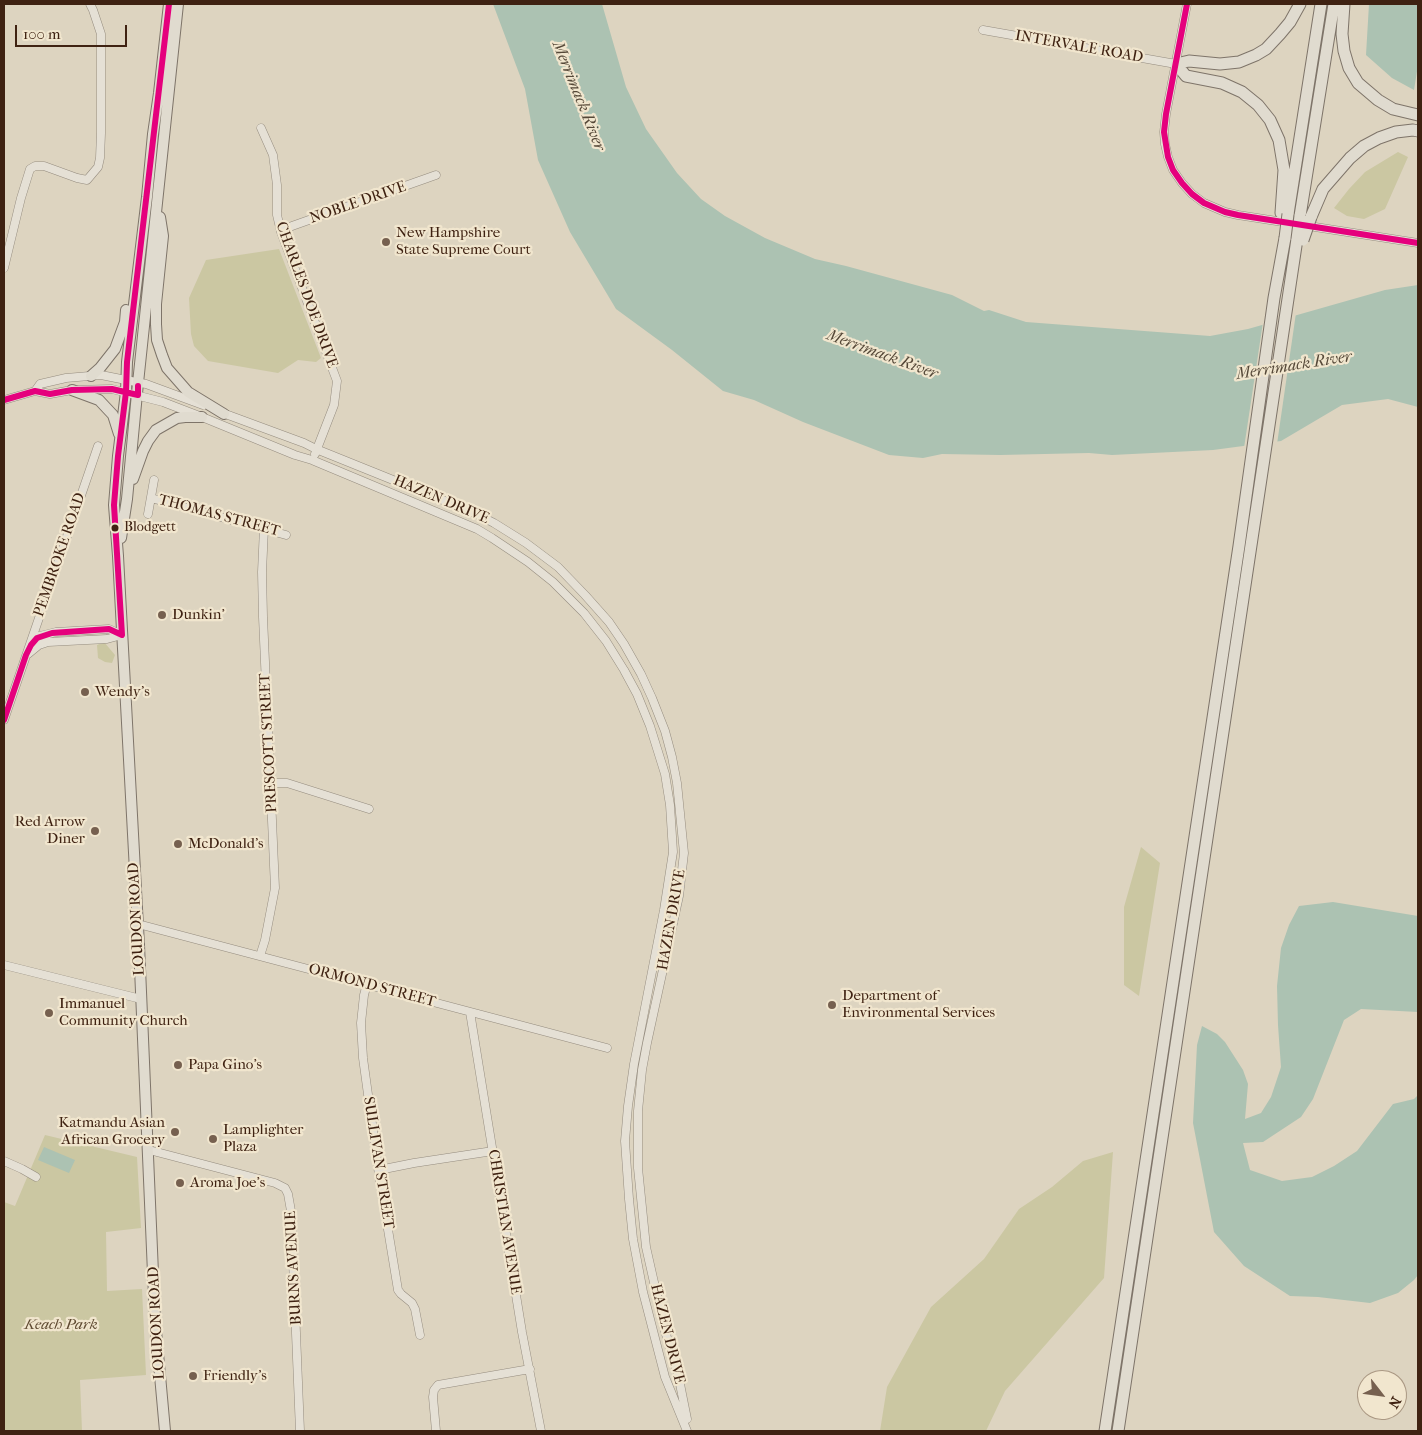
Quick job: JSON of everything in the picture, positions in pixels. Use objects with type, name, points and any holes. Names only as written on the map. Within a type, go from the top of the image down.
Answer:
[{"type":"highway","points":[[1295,215],[1279,140],[1270,120],[1258,105],[1242,92],[1222,83],[1186,76],[1176,64],[1189,60],[1220,64],[1239,62],[1256,55],[1266,49],[1280,34],[1290,22],[1300,4]]},
{"type":"highway","points":[[1118,1431],[1289,296],[1291,238],[1321,4]]},
{"type":"highway","points":[[1105,1431],[1274,298],[1291,238],[1334,4]]},
{"type":"highway","points":[[1344,4],[1342,34],[1344,51],[1349,68],[1358,83],[1378,100],[1393,109],[1418,116]]},
{"type":"highway","points":[[1295,215],[1364,146],[1396,132],[1418,131]]},
{"type":"main road","name":"LOUDON ROAD","points":[[165,1431],[155,1320],[142,1000],[114,505],[130,336],[169,4]]},
{"type":"main road","name":"LOUDON ROAD","points":[[118,556],[127,500],[178,4]]},
{"type":"main road","points":[[157,201],[163,236],[156,304],[157,340],[167,368],[188,392],[224,414]]},
{"type":"main road","points":[[91,376],[115,349],[125,322],[133,255],[143,229]]},
{"type":"main road","points":[[72,390],[99,400],[113,415],[120,436]]},
{"type":"main road","points":[[127,500],[143,451],[156,430],[177,418],[202,416]]},
{"type":"street","points":[[4,268],[30,169],[35,166],[44,166],[87,180],[98,167],[101,133],[101,34],[90,4]]},
{"type":"street","points":[[1187,4],[1164,132],[1168,157],[1173,170],[1192,194],[1214,208],[1238,215],[1418,243]]},
{"type":"street","name":"INTERVALE ROAD","points":[[983,30],[1176,64]]},
{"type":"street","name":"CHARLES DOE DRIVE","points":[[261,128],[273,155],[280,232],[337,382],[334,405],[312,460]]},
{"type":"street","name":"NOBLE DRIVE","points":[[280,232],[292,226],[436,175]]},
{"type":"street","name":"HAZEN DRIVE","points":[[101,375],[138,382],[304,443],[484,517],[526,543],[558,567],[586,595],[609,622],[624,644],[641,674],[665,732],[678,791],[684,853],[679,896],[642,1070],[638,1112],[638,1168],[646,1247],[663,1323],[678,1374],[688,1431],[665,1377],[651,1326],[634,1239],[626,1169],[625,1141],[628,1100],[673,852],[670,805],[665,774],[650,726],[637,694],[624,670],[606,641],[584,613],[553,582],[528,562],[477,529],[312,460],[162,402],[112,389],[72,390],[50,394],[35,391],[40,384],[66,378],[101,375]]},
{"type":"street","points":[[4,400],[35,391]]},
{"type":"street","name":"PEMBROKE ROAD","points":[[4,720],[98,446]]},
{"type":"street","points":[[148,514],[154,480]]},
{"type":"street","name":"THOMAS STREET","points":[[151,498],[286,535]]},
{"type":"street","name":"PRESCOTT STREET","points":[[260,956],[275,888],[262,608],[264,528]]},
{"type":"street","points":[[26,655],[33,641],[40,636],[48,634],[109,629],[122,634]]},
{"type":"street","points":[[271,783],[287,783],[369,809]]},
{"type":"street","name":"ORMOND STREET","points":[[138,924],[607,1048]]},
{"type":"street","points":[[4,965],[142,1000]]},
{"type":"street","name":"SULLIVAN STREET","points":[[367,984],[361,1023],[363,1058],[379,1170],[398,1290],[412,1303],[415,1309],[420,1335]]},
{"type":"street","name":"CHRISTIAN AVENUE","points":[[470,1012],[522,1332],[541,1431]]},
{"type":"street","name":"BURNS AVENUE","points":[[149,1150],[275,1183],[285,1188],[291,1211],[300,1431]]},
{"type":"street","points":[[379,1170],[493,1151]]},
{"type":"street","points":[[4,1161],[36,1177]]},
{"type":"street","points":[[436,1431],[433,1397],[434,1390],[438,1385],[530,1369]]},
{"type":"green space","points":[[1398,152],[1408,157],[1385,209],[1364,219],[1347,216],[1334,208],[1365,172]]},
{"type":"green space","points":[[279,249],[321,358],[316,362],[298,360],[278,373],[208,361],[194,346],[191,334],[189,298],[206,260]]},
{"type":"green space","points":[[104,642],[115,655],[112,663],[98,658],[97,645]]},
{"type":"green space","points":[[1141,847],[1160,863],[1139,996],[1124,985],[1124,907]]},
{"type":"green space","name":"Keach Park","points":[[45,1135],[137,1157],[141,1228],[106,1232],[107,1291],[142,1289],[146,1375],[80,1380],[82,1431],[4,1431],[4,1202],[15,1206]]},
{"type":"green space","points":[[1113,1152],[1104,1278],[1005,1391],[986,1431],[880,1431],[887,1387],[931,1307],[984,1259],[1019,1209],[1052,1187],[1083,1161]]},
{"type":"water","name":"Merrimack River","points":[[493,4],[602,4],[626,87],[646,129],[677,173],[701,199],[725,216],[765,238],[815,259],[952,295],[984,311],[989,310],[1026,322],[1210,336],[1248,329],[1385,290],[1418,285],[1418,407],[1388,399],[1342,405],[1281,441],[1213,450],[1112,455],[1089,453],[942,454],[923,458],[889,455],[803,422],[754,400],[723,391],[672,350],[616,309],[570,232],[538,160],[525,89]]},
{"type":"water","points":[[1369,4],[1418,4],[1418,65],[1414,90],[1392,78],[1366,55]]},
{"type":"water","points":[[1333,902],[1418,916],[1418,1012],[1361,1009],[1344,1020],[1313,1099],[1301,1117],[1263,1142],[1243,1143],[1250,1170],[1282,1181],[1312,1177],[1357,1151],[1393,1104],[1414,1099],[1418,1095],[1418,1275],[1398,1293],[1370,1303],[1290,1296],[1244,1266],[1214,1232],[1193,1123],[1197,1045],[1202,1026],[1217,1034],[1225,1042],[1243,1070],[1248,1084],[1245,1119],[1261,1113],[1271,1097],[1281,1067],[1277,986],[1281,948],[1289,925],[1299,906]]},
{"type":"water","points":[[44,1147],[75,1160],[69,1173],[38,1160]]},
{"type":"pier","points":[[1296,313],[1277,444],[1244,448],[1263,322]]},
{"type":"transit line","points":[[4,720],[26,655],[37,638],[52,633],[109,629],[122,635],[114,505],[126,392],[127,362],[169,4]]},
{"type":"transit line","points":[[1187,4],[1164,132],[1168,157],[1173,170],[1192,194],[1204,203],[1238,215],[1418,243]]},
{"type":"transit line","points":[[4,400],[35,391],[50,394],[72,390],[112,389],[138,395],[138,386]]},
{"type":"place","name":"New Hampshire State Supreme Court","points":[[386,242]]},
{"type":"place","name":"Blodgett","points":[[115,528]]},
{"type":"place","name":"Dunkin'","points":[[162,615]]},
{"type":"place","name":"Wendy's","points":[[85,692]]},
{"type":"place","name":"Red Arrow Diner","points":[[95,831]]},
{"type":"place","name":"McDonald's","points":[[178,844]]},
{"type":"place","name":"Department of Environmental Services","points":[[832,1005]]},
{"type":"place","name":"Immanuel Community Church","points":[[49,1013]]},
{"type":"place","name":"Papa Gino's","points":[[178,1065]]},
{"type":"place","name":"Katmandu Asian African Grocery","points":[[175,1132]]},
{"type":"place","name":"Lamplighter Plaza","points":[[213,1139]]},
{"type":"place","name":"Aroma Joe's","points":[[180,1183]]},
{"type":"place","name":"Friendly's","points":[[193,1376]]}]
